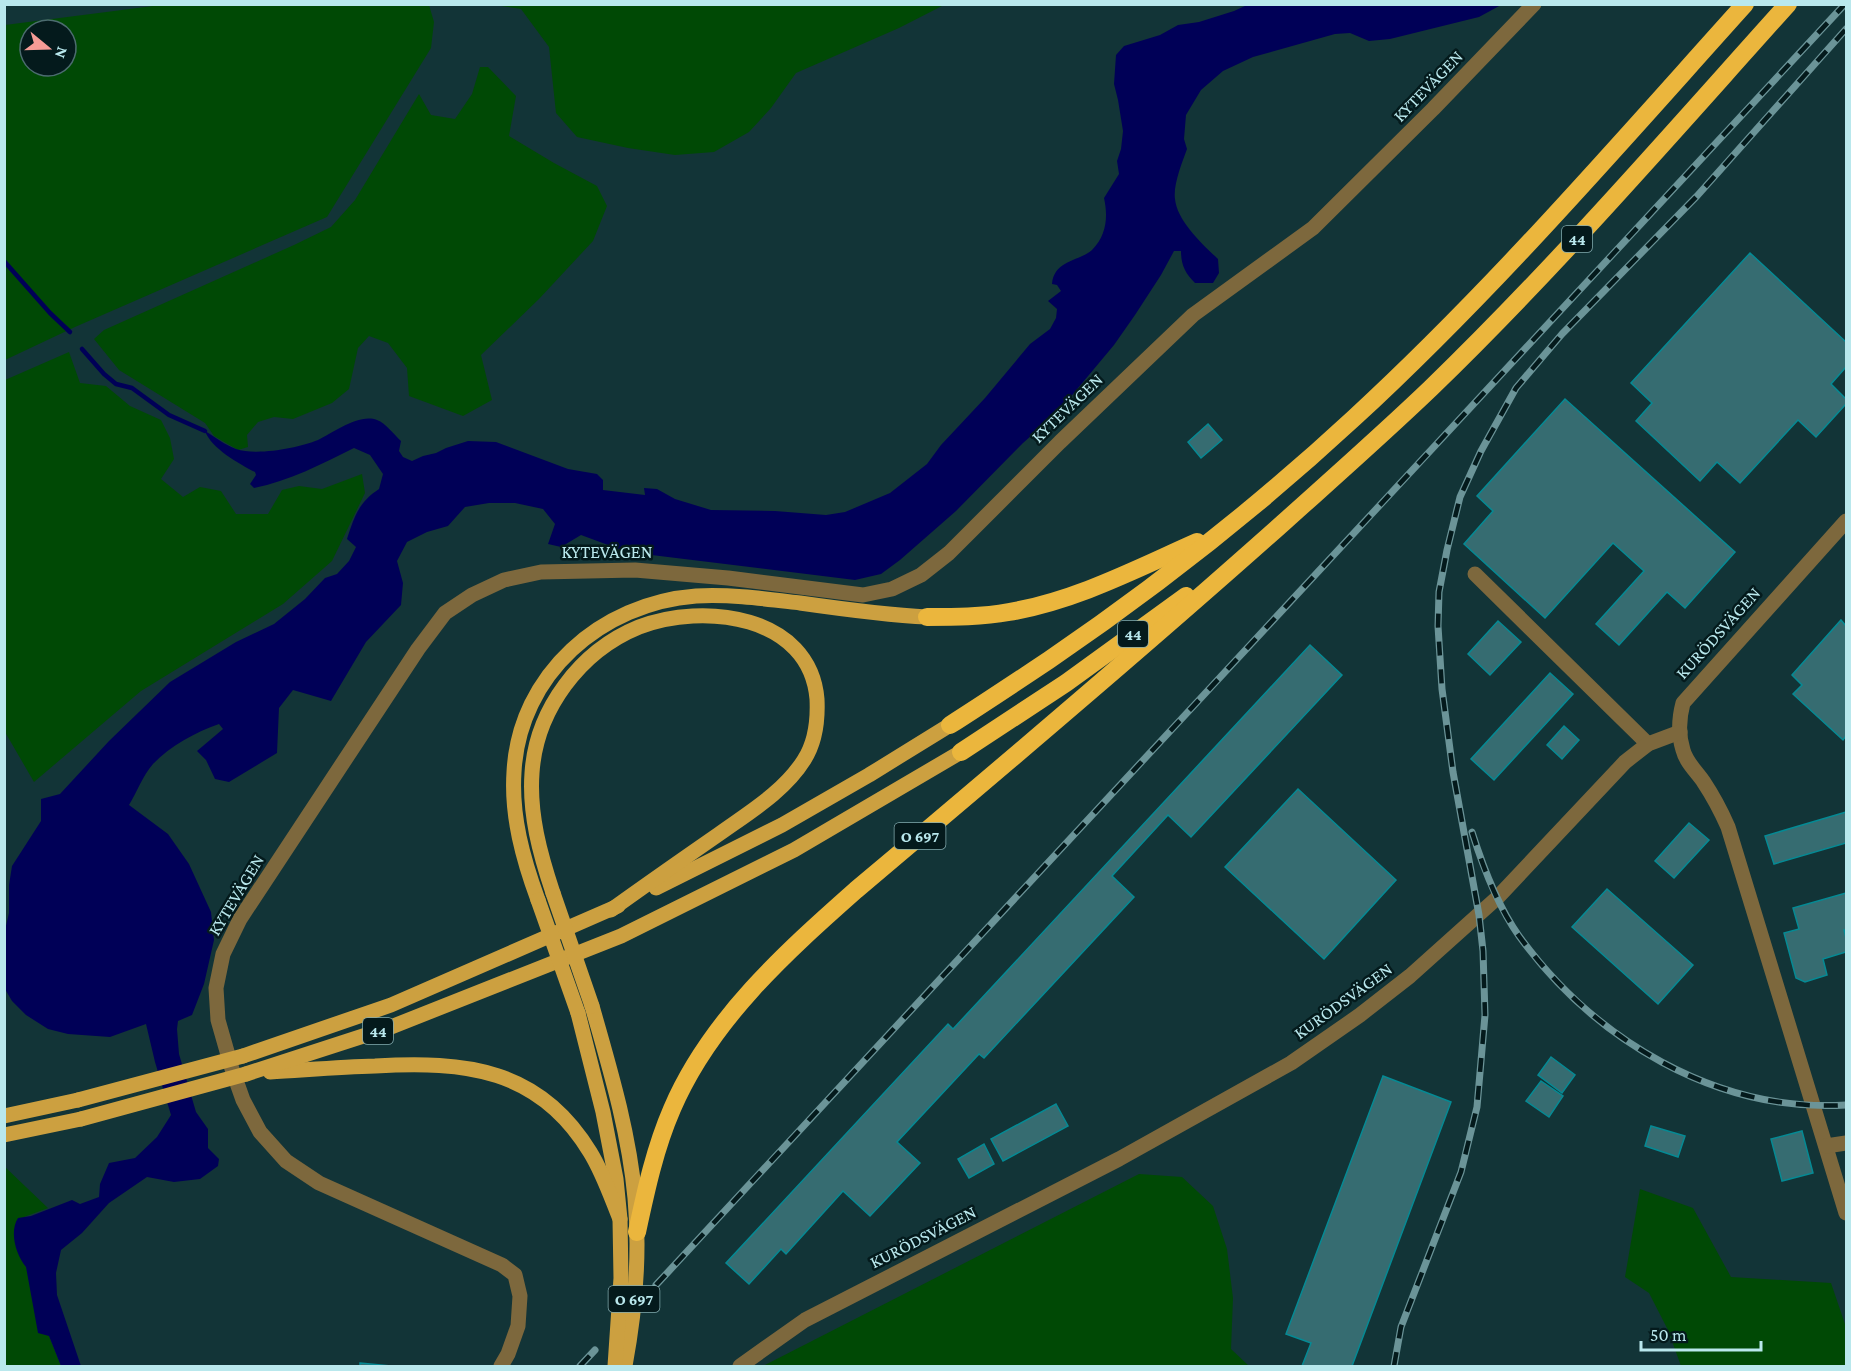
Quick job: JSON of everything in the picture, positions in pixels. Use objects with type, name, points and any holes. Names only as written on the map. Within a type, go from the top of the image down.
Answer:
[{"type":"highway","name":"44","points":[[950,725],[1050,660],[1157,582],[1280,483],[1354,418],[1480,295],[1745,4]]},
{"type":"highway","name":"44","points":[[961,752],[1066,683],[1172,606],[1299,509],[1388,429],[1502,318],[1592,222],[1788,4]]},
{"type":"highway","name":"O 697","points":[[637,1232],[650,1173],[662,1135],[686,1081],[732,1013],[768,972],[849,896],[1179,616],[1299,509]]},
{"type":"highway","name":"O 697","points":[[927,617],[986,615],[1040,606],[1110,581],[1221,532]]},
{"type":"main road","name":"O 697","points":[[615,1366],[620,1288],[620,1219],[611,1146],[595,1074],[578,1013],[521,848],[513,796],[514,770],[524,723],[545,681],[560,662],[592,632],[631,610],[696,596],[744,596],[927,617]]},
{"type":"main road","points":[[611,910],[760,805],[787,781],[804,760],[813,738],[818,714],[816,691],[809,668],[797,651],[782,637],[745,620],[705,615],[659,621],[638,628],[616,639],[579,667],[563,687],[550,709],[535,751],[532,773],[534,826],[545,871],[592,1006],[614,1082],[628,1146],[637,1232]]},
{"type":"main road","name":"44","points":[[4,1116],[78,1100],[243,1056],[391,1005],[611,910],[782,825],[950,725]]},
{"type":"main road","name":"44","points":[[4,1136],[81,1119],[246,1074],[391,1027],[621,936],[794,850],[961,752]]},
{"type":"main road","points":[[246,1074],[406,1064],[463,1067],[510,1079],[548,1102],[576,1132],[602,1176],[620,1219]]},
{"type":"main road","name":"O 697","points":[[625,1366],[636,1280],[637,1232]]},
{"type":"street","name":"KYTEVÄGEN","points":[[501,1366],[518,1326],[520,1296],[515,1275],[502,1265],[318,1182],[286,1161],[260,1132],[243,1100],[218,1020],[216,988],[223,954],[240,919],[418,649],[445,613],[472,595],[504,580],[542,572],[635,570],[728,578],[863,595],[892,590],[921,574],[949,553],[1066,436],[1193,315],[1312,228],[1433,109],[1534,4]]},
{"type":"street","name":"KURÖDSVÄGEN","points":[[740,1366],[805,1320],[1119,1159],[1291,1063],[1360,1015],[1410,976],[1497,898],[1625,762],[1648,744],[1680,732],[1683,703],[1846,521]]},
{"type":"street","points":[[1475,574],[1648,744]]},
{"type":"street","points":[[1680,732],[1683,751],[1719,807],[1728,827],[1846,1213]]},
{"type":"street","points":[[1826,1146],[1846,1143]]},
{"type":"green space","points":[[161,5],[429,5],[434,22],[431,48],[327,217],[5,360],[5,25],[18,23],[18,78],[78,78],[78,18],[60,18]]},
{"type":"green space","points":[[494,5],[944,5],[899,28],[796,73],[771,108],[749,132],[714,152],[675,155],[577,137],[556,113],[549,47],[521,9]]},
{"type":"green space","points":[[480,67],[488,67],[516,96],[509,136],[597,186],[607,206],[593,241],[539,299],[481,355],[492,400],[463,416],[409,396],[407,368],[388,343],[369,336],[358,348],[349,389],[332,403],[293,419],[274,417],[258,422],[247,435],[248,447],[238,450],[214,436],[205,423],[119,370],[94,339],[104,330],[331,227],[355,200],[419,94],[431,115],[455,119],[472,94]]},
{"type":"green space","points":[[69,352],[80,383],[106,386],[130,406],[161,420],[170,438],[174,459],[161,479],[183,497],[200,487],[221,491],[236,514],[268,514],[282,490],[299,486],[322,489],[362,474],[365,493],[332,561],[283,604],[141,691],[34,782],[5,732],[5,380]]},
{"type":"green space","points":[[4,1166],[48,1208],[24,1217],[49,1336],[61,1366],[5,1366]]},
{"type":"green space","points":[[1139,1174],[1182,1177],[1213,1206],[1227,1249],[1233,1298],[1231,1349],[1249,1366],[763,1366]]},
{"type":"green space","points":[[1640,1189],[1693,1208],[1731,1277],[1831,1283],[1846,1327],[1846,1366],[1681,1366],[1668,1330],[1649,1293],[1625,1277]]},
{"type":"shaded area","points":[[1247,5],[1501,5],[1479,17],[1390,39],[1369,41],[1350,33],[1335,34],[1253,57],[1223,71],[1201,90],[1186,115],[1184,139],[1187,149],[1180,167],[1175,199],[1180,216],[1198,240],[1218,259],[1219,273],[1213,283],[1195,283],[1184,268],[1181,251],[1174,251],[1161,275],[1114,345],[1058,412],[1023,443],[956,511],[881,574],[855,580],[627,552],[581,535],[561,547],[548,544],[555,524],[543,509],[515,503],[489,503],[465,507],[448,526],[427,532],[407,542],[397,561],[403,583],[401,605],[366,642],[331,701],[293,690],[279,708],[277,753],[229,782],[215,779],[206,760],[197,751],[223,729],[219,724],[184,740],[167,751],[149,768],[129,805],[168,834],[189,864],[211,912],[214,940],[204,984],[192,1015],[178,1021],[177,1029],[179,1054],[196,1112],[208,1129],[208,1148],[219,1159],[218,1166],[200,1179],[174,1182],[147,1177],[109,1203],[82,1233],[61,1250],[56,1273],[57,1295],[81,1366],[61,1366],[49,1336],[38,1333],[26,1267],[15,1243],[15,1224],[18,1218],[31,1216],[72,1200],[80,1204],[99,1197],[100,1184],[109,1163],[135,1158],[157,1137],[171,1115],[146,1024],[110,1037],[68,1034],[48,1029],[26,1015],[12,1001],[5,989],[5,930],[9,913],[12,866],[41,821],[41,799],[60,794],[109,741],[170,682],[236,642],[274,624],[305,599],[325,578],[337,574],[349,561],[356,547],[347,539],[355,517],[367,499],[379,489],[383,474],[370,455],[354,448],[293,476],[254,488],[250,484],[256,475],[255,472],[219,449],[205,431],[236,449],[255,452],[310,443],[354,421],[370,419],[377,420],[390,429],[401,441],[399,451],[403,457],[412,461],[468,441],[496,442],[568,469],[597,474],[603,480],[603,490],[645,495],[644,488],[657,489],[675,499],[711,510],[826,515],[845,512],[890,493],[927,464],[1030,344],[1050,329],[1056,318],[1057,309],[1048,301],[1061,291],[1057,285],[1052,284],[1054,276],[1062,266],[1092,250],[1101,238],[1106,212],[1104,198],[1119,174],[1117,161],[1123,131],[1114,84],[1116,55],[1124,46],[1160,35],[1178,25],[1199,22]]},
{"type":"building","points":[[1750,253],[1846,342],[1846,367],[1831,384],[1846,399],[1846,404],[1816,437],[1798,420],[1740,483],[1717,462],[1700,481],[1636,421],[1652,403],[1631,383]]},
{"type":"building","points":[[1565,399],[1735,552],[1685,608],[1667,592],[1619,645],[1596,624],[1644,571],[1613,543],[1545,618],[1464,544],[1493,511],[1477,496]]},
{"type":"building","points":[[1208,424],[1222,440],[1201,458],[1188,442]]},
{"type":"building","points":[[1841,620],[1846,626],[1846,736],[1843,740],[1793,694],[1802,685],[1792,675]]},
{"type":"building","points":[[1498,621],[1521,642],[1490,675],[1468,654]]},
{"type":"building","points":[[1310,645],[1342,675],[1191,837],[1168,815],[1112,876],[1134,897],[984,1058],[979,1054],[897,1142],[920,1163],[870,1216],[843,1191],[786,1254],[781,1249],[749,1284],[726,1263],[948,1024],[953,1029]]},
{"type":"building","points":[[1550,673],[1573,694],[1494,780],[1471,759]]},
{"type":"building","points":[[1564,726],[1579,740],[1562,759],[1547,745]]},
{"type":"building","points":[[1298,789],[1396,880],[1324,959],[1225,867]]},
{"type":"building","points":[[1846,812],[1846,843],[1774,864],[1765,836]]},
{"type":"building","points":[[1689,823],[1709,840],[1674,878],[1655,861]]},
{"type":"building","points":[[1607,889],[1693,965],[1658,1004],[1572,927]]},
{"type":"building","points":[[1846,893],[1846,930],[1844,930],[1846,952],[1823,959],[1827,975],[1805,982],[1796,978],[1784,933],[1799,929],[1793,908]]},
{"type":"building","points":[[1551,1057],[1575,1075],[1562,1093],[1538,1075]]},
{"type":"building","points":[[1383,1076],[1451,1102],[1352,1366],[1302,1366],[1311,1343],[1286,1334]]},
{"type":"building","points":[[1541,1081],[1563,1096],[1549,1117],[1526,1101]]},
{"type":"building","points":[[1056,1104],[1068,1126],[1003,1161],[991,1139]]},
{"type":"building","points":[[1651,1126],[1685,1136],[1678,1157],[1645,1146]]},
{"type":"building","points":[[1802,1131],[1813,1173],[1782,1181],[1771,1139]]},
{"type":"building","points":[[984,1144],[994,1164],[969,1178],[958,1159]]},
{"type":"building","points":[[360,1363],[391,1366],[360,1366]]},
{"type":"waterway","points":[[4,261],[70,332]]},
{"type":"waterway","points":[[82,349],[116,384],[132,388],[169,415],[205,431]]},
{"type":"railway","points":[[656,1285],[1845,4]]},
{"type":"railway","points":[[1394,1366],[1401,1327],[1461,1172],[1477,1107],[1485,1015],[1483,951],[1479,915],[1453,772],[1442,689],[1438,626],[1439,592],[1460,497],[1481,451],[1516,388],[1562,334],[1697,196],[1846,29]]},
{"type":"railway","points":[[1472,832],[1491,885],[1519,936],[1549,973],[1583,1007],[1621,1037],[1662,1062],[1705,1082],[1751,1096],[1798,1104],[1846,1105]]},
{"type":"railway","points":[[580,1366],[595,1350]]}]
